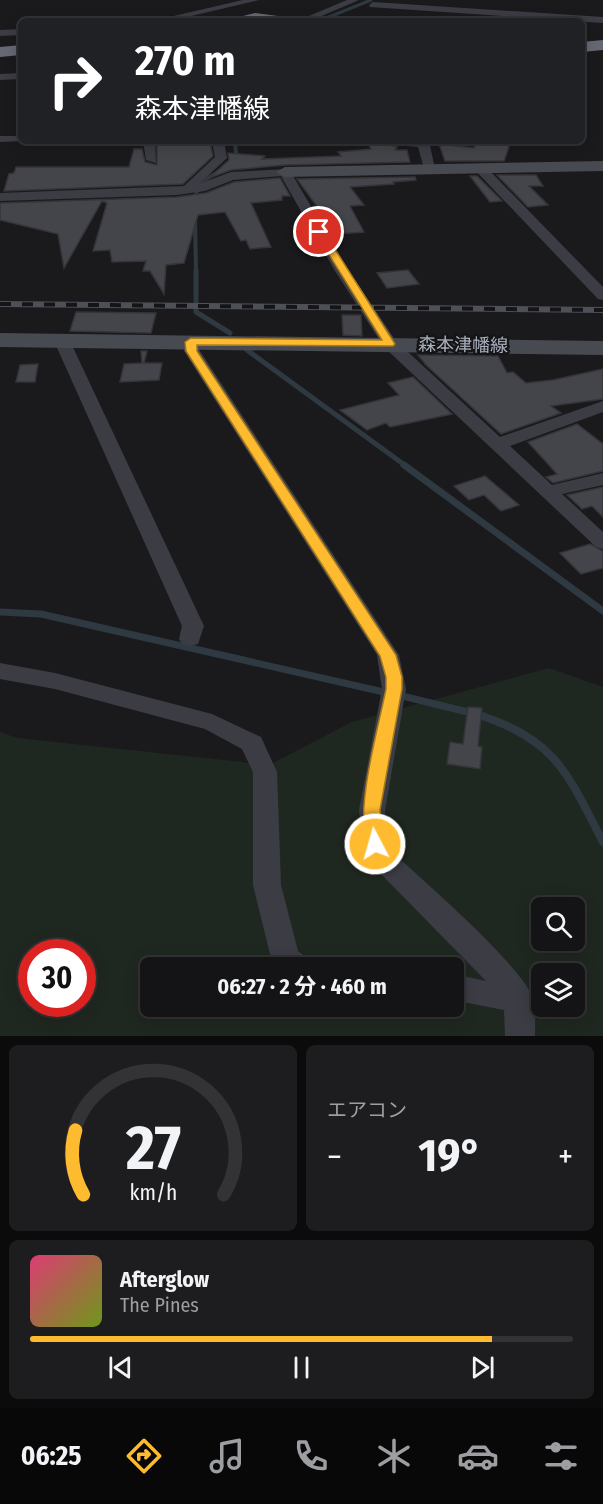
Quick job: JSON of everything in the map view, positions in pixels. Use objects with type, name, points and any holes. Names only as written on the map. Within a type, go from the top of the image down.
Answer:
[{"type":"highway","points":[[585,28],[603,27]]},
{"type":"highway","points":[[585,37],[603,36]]},
{"type":"highway","points":[[585,48],[603,47]]},
{"type":"highway","points":[[0,52],[18,50]]},
{"type":"highway","points":[[0,62],[18,59]]},
{"type":"highway","points":[[0,62],[18,65]]},
{"type":"highway","points":[[0,75],[18,75]]},
{"type":"main road","points":[[285,172],[603,165]]},
{"type":"main road","name":"森本津幡線","points":[[0,340],[603,348]]},
{"type":"street","points":[[171,18],[255,0]]},
{"type":"street","points":[[310,18],[355,0]]},
{"type":"street","points":[[484,17],[492,0]]},
{"type":"street","points":[[373,5],[484,17],[524,18]]},
{"type":"street","points":[[585,20],[603,20]]},
{"type":"street","points":[[0,33],[18,32]]},
{"type":"street","points":[[0,139],[18,139]]},
{"type":"street","points":[[149,144],[152,160]]},
{"type":"street","points":[[0,197],[194,189],[219,173],[221,158],[219,144]]},
{"type":"street","points":[[423,144],[429,168]]},
{"type":"street","points":[[480,168],[603,296]]},
{"type":"street","points":[[194,189],[194,180],[219,173],[285,172],[342,272],[390,344],[601,539]]},
{"type":"street","points":[[62,341],[193,626],[190,639]]},
{"type":"street","points":[[191,342],[192,351],[388,655],[394,677],[372,810],[375,844],[390,866],[492,966],[519,1000],[520,1036]]},
{"type":"street","points":[[498,444],[603,406]]},
{"type":"street","points":[[550,491],[603,479]]},
{"type":"street","points":[[0,671],[56,681],[212,722],[252,743],[266,772],[267,885],[285,957]]},
{"type":"street","points":[[464,989],[519,1000]]},
{"type":"shaded area","points":[[549,668],[603,687],[603,1036],[0,1036],[0,732],[17,738],[269,765],[352,722]]},
{"type":"building","points":[[157,144],[210,144],[213,156],[183,184],[4,191],[9,174],[14,173],[16,167],[129,167],[134,149],[142,149],[145,162],[157,165]]},
{"type":"building","points":[[368,144],[389,145],[397,147],[395,150],[407,150],[410,162],[285,165],[231,170],[209,178],[229,160],[228,153],[265,156],[262,159],[341,156],[338,152],[371,149]]},
{"type":"building","points":[[439,144],[474,148],[475,144],[510,144],[504,161],[445,161]]},
{"type":"building","points":[[497,175],[536,175],[543,186],[529,186],[548,205],[528,207]]},
{"type":"building","points":[[470,176],[477,176],[502,201],[490,202]]},
{"type":"building","points":[[415,177],[416,180],[393,182],[394,184],[350,187],[364,205],[350,206],[364,232],[337,234],[297,179]]},
{"type":"building","points":[[280,178],[290,196],[282,196],[282,200],[251,203],[271,247],[250,249],[246,240],[241,241],[225,212],[198,215],[184,263],[166,265],[164,294],[150,271],[143,271],[146,261],[112,262],[110,250],[93,251],[107,203],[102,201],[64,268],[58,234],[0,220],[0,203],[177,197],[206,193],[234,182]]},
{"type":"building","points":[[408,270],[419,284],[387,288],[377,273]]},
{"type":"building","points":[[76,312],[156,313],[151,333],[70,331]]},
{"type":"building","points":[[342,315],[361,315],[362,336],[343,335]]},
{"type":"building","points":[[141,351],[147,351],[144,363],[162,363],[159,380],[120,382],[124,364],[142,363]]},
{"type":"building","points":[[418,355],[498,356],[507,373],[513,372],[526,383],[553,380],[603,369],[603,399],[551,406],[561,413],[501,434]]},
{"type":"building","points":[[38,364],[35,382],[16,382],[20,365]]},
{"type":"building","points":[[413,377],[452,414],[390,427],[386,423],[367,430],[340,410],[399,395],[388,383]]},
{"type":"building","points":[[577,424],[603,444],[603,471],[553,483],[546,477],[557,474],[528,442]]},
{"type":"building","points":[[485,476],[519,505],[501,511],[484,495],[469,500],[454,486]]},
{"type":"building","points":[[603,487],[603,517],[592,506],[582,509],[567,495]]},
{"type":"building","points":[[590,544],[603,551],[603,568],[581,574],[560,553]]},
{"type":"building","points":[[468,707],[482,708],[478,746],[482,747],[480,769],[447,764],[450,742],[463,744]]},
{"type":"waterway","points":[[326,18],[371,0]]},
{"type":"waterway","points":[[232,161],[236,154],[235,144]]},
{"type":"waterway","points":[[195,201],[198,184],[220,171]]},
{"type":"waterway","points":[[195,218],[196,271]]},
{"type":"waterway","points":[[196,271],[196,312],[230,333]]},
{"type":"waterway","points":[[247,350],[406,466]]},
{"type":"waterway","points":[[404,465],[603,611]]},
{"type":"waterway","points":[[0,612],[41,614],[388,693]]},
{"type":"waterway","points":[[398,695],[484,716]]},
{"type":"waterway","points":[[479,715],[526,736],[557,763],[580,797],[603,842]]},
{"type":"railway","points":[[0,304],[603,310]]},
{"type":"route","points":[[319,232],[342,272],[390,344],[191,342],[192,351],[388,655],[394,677],[394,689],[372,810],[375,844]]}]
